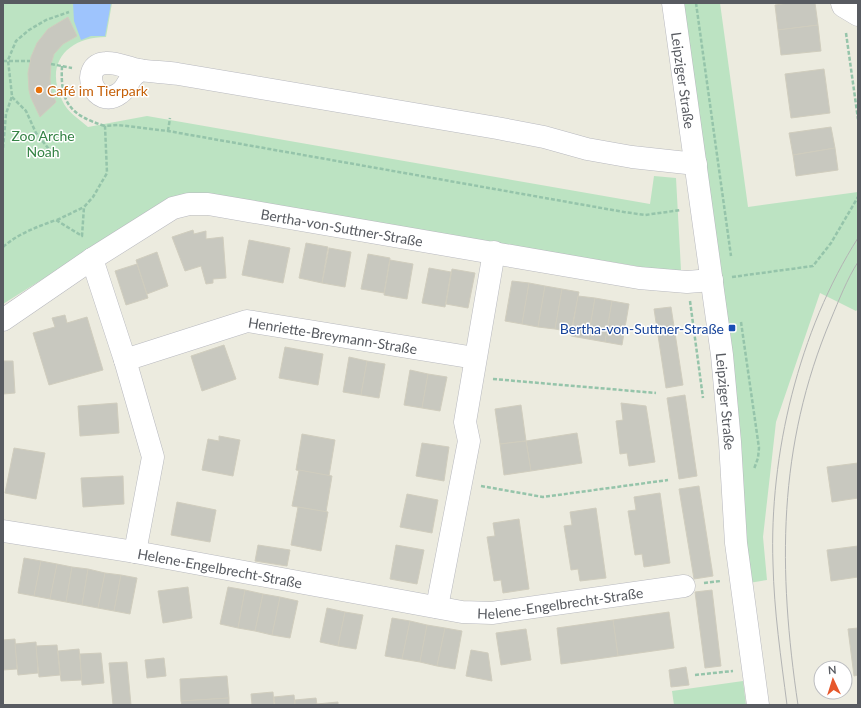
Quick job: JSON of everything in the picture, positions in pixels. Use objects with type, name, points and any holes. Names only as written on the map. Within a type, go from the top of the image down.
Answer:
[{"type":"street","name":"Leipziger Straße","points":[[673,3],[722,355],[740,573],[758,705]]},
{"type":"street","points":[[140,70],[178,74],[496,128],[544,137],[587,149],[632,157],[696,164]]},
{"type":"street","name":"Bertha-von-Suttner-Straße","points":[[3,320],[155,218],[173,208],[189,204],[208,204],[639,278],[687,282],[712,280]]},
{"type":"street","points":[[437,607],[470,441],[464,422],[494,252]]},
{"type":"street","points":[[92,259],[125,360],[153,457],[135,552]]},
{"type":"street","name":"Henriette-Breymann-Straße","points":[[125,360],[247,321],[474,368]]},
{"type":"street","name":"Helene-Engelbrecht-Straße","points":[[3,530],[135,552],[462,612],[492,613],[684,586]]},
{"type":"path","points":[[848,8],[858,119]]},
{"type":"path","points":[[3,148],[6,114],[12,96],[8,60],[16,41],[29,30],[46,20],[69,12]]},
{"type":"path","points":[[3,56],[8,60]]},
{"type":"path","points":[[3,60],[30,61]]},
{"type":"path","points":[[62,66],[63,91],[66,100],[72,109],[88,121],[105,126],[118,125],[168,131],[624,212],[645,215],[684,210]]},
{"type":"path","points":[[12,96],[26,111],[36,134],[52,153]]},
{"type":"path","points":[[168,131],[170,118]]},
{"type":"path","points":[[3,247],[29,229],[56,220],[84,207],[93,197],[107,173],[105,126]]},
{"type":"path","points":[[712,280],[813,266],[831,243],[858,198]]},
{"type":"path","points":[[56,220],[82,236],[84,207]]},
{"type":"path","points":[[474,368],[656,393]]},
{"type":"path","points":[[462,483],[543,497],[668,480]]},
{"type":"path","points":[[695,675],[736,670]]},
{"type":"green space","points":[[3,3],[112,3],[106,37],[92,38],[71,47],[63,55],[58,64],[56,75],[57,87],[62,100],[70,112],[88,127],[147,116],[650,204],[654,176],[676,178],[681,270],[672,272],[205,195],[167,201],[3,304]]},
{"type":"green space","points":[[677,3],[720,3],[748,207],[858,192],[858,309],[856,311],[820,293],[776,422],[763,537],[767,580],[743,584]]},
{"type":"green space","points":[[743,681],[746,705],[674,705],[672,691]]},
{"type":"water","points":[[73,3],[111,3],[105,36],[91,36],[81,40],[74,21]]},
{"type":"building","points":[[790,3],[815,3],[818,25],[778,30],[775,5]]},
{"type":"building","name":"Zoo Arche Noah","points":[[68,17],[77,36],[63,44],[54,54],[51,64],[50,79],[51,91],[56,102],[40,117],[29,90],[28,73],[31,57],[37,43],[48,29]]},
{"type":"building","points":[[818,25],[821,51],[781,55],[778,30]]},
{"type":"building","points":[[824,69],[830,113],[791,118],[785,74]]},
{"type":"building","points":[[831,127],[835,148],[793,155],[789,133]]},
{"type":"building","points":[[835,148],[838,170],[796,176],[793,155]]},
{"type":"building","points":[[193,230],[194,234],[206,231],[206,239],[223,237],[226,278],[213,279],[213,283],[206,284],[201,266],[185,271],[172,237]]},
{"type":"building","points":[[249,240],[290,248],[283,283],[242,275]]},
{"type":"building","points":[[306,243],[328,247],[322,283],[299,278]]},
{"type":"building","points":[[329,248],[351,252],[345,287],[322,283]]},
{"type":"building","points":[[157,252],[168,286],[147,294],[136,260]]},
{"type":"building","points":[[368,254],[390,258],[384,293],[361,289]]},
{"type":"building","points":[[390,260],[413,264],[407,299],[384,295]]},
{"type":"building","points":[[137,264],[148,298],[126,305],[115,271]]},
{"type":"building","points":[[429,268],[451,272],[445,307],[422,303]]},
{"type":"building","points":[[452,269],[475,273],[468,308],[446,304]]},
{"type":"building","points":[[512,281],[529,283],[522,324],[505,321]]},
{"type":"building","points":[[529,283],[545,286],[538,327],[522,324]]},
{"type":"building","points":[[545,286],[562,289],[555,329],[538,327]]},
{"type":"building","points":[[562,289],[579,292],[571,332],[555,329]]},
{"type":"building","points":[[578,296],[595,298],[588,339],[571,336]]},
{"type":"building","points":[[595,298],[612,301],[605,342],[588,339]]},
{"type":"building","points":[[612,301],[629,304],[622,345],[605,342]]},
{"type":"building","points":[[671,307],[683,385],[666,388],[654,309]]},
{"type":"building","points":[[65,315],[67,323],[87,317],[103,370],[49,385],[33,333],[55,327],[52,318]]},
{"type":"building","points":[[224,345],[236,379],[202,391],[191,356]]},
{"type":"building","points":[[285,347],[323,354],[318,385],[279,378]]},
{"type":"building","points":[[349,357],[367,361],[361,395],[343,392]]},
{"type":"building","points":[[3,361],[13,361],[15,393],[3,394]]},
{"type":"building","points":[[367,361],[385,364],[379,398],[361,395]]},
{"type":"building","points":[[410,370],[428,374],[422,408],[404,405]]},
{"type":"building","points":[[428,374],[447,377],[440,411],[422,408]]},
{"type":"building","points":[[685,395],[697,476],[679,479],[667,398]]},
{"type":"building","points":[[117,403],[119,433],[80,436],[78,406]]},
{"type":"building","points":[[621,403],[646,406],[655,462],[629,466],[627,453],[620,454],[616,421],[623,420]]},
{"type":"building","points":[[521,405],[526,441],[500,444],[495,409]]},
{"type":"building","points":[[577,433],[582,463],[531,471],[526,441]]},
{"type":"building","points":[[302,434],[335,440],[329,476],[296,470]]},
{"type":"building","points":[[219,436],[240,440],[233,476],[202,470],[208,439],[219,441]]},
{"type":"building","points":[[526,441],[531,471],[504,475],[500,444]]},
{"type":"building","points":[[422,443],[449,447],[444,481],[416,476]]},
{"type":"building","points":[[14,448],[45,453],[36,499],[5,493]]},
{"type":"building","points":[[858,463],[858,498],[832,502],[827,467]]},
{"type":"building","points":[[299,470],[332,476],[326,512],[292,506]]},
{"type":"building","points":[[123,476],[124,504],[83,507],[81,478]]},
{"type":"building","points":[[699,486],[713,576],[694,579],[679,489]]},
{"type":"building","points":[[660,493],[670,563],[644,567],[642,554],[635,555],[628,511],[636,510],[634,497]]},
{"type":"building","points":[[407,494],[438,500],[432,533],[400,527]]},
{"type":"building","points":[[177,502],[216,510],[210,542],[171,535]]},
{"type":"building","points":[[298,507],[328,512],[321,551],[291,545]]},
{"type":"building","points":[[596,508],[606,578],[580,581],[578,569],[571,570],[564,526],[572,525],[570,512]]},
{"type":"building","points":[[519,519],[529,589],[503,593],[501,580],[494,581],[487,537],[495,536],[493,523]]},
{"type":"building","points":[[258,545],[290,550],[287,566],[255,561]]},
{"type":"building","points":[[396,545],[424,550],[417,584],[390,579]]},
{"type":"building","points":[[858,546],[858,577],[831,581],[827,550]]},
{"type":"building","points":[[24,558],[41,561],[34,596],[18,593]]},
{"type":"building","points":[[41,561],[57,564],[50,599],[34,596]]},
{"type":"building","points":[[57,564],[72,567],[66,602],[50,599]]},
{"type":"building","points":[[72,567],[88,569],[82,605],[66,602]]},
{"type":"building","points":[[88,569],[105,573],[98,608],[82,605]]},
{"type":"building","points":[[105,573],[121,575],[114,611],[98,608]]},
{"type":"building","points":[[121,575],[137,578],[130,614],[114,611]]},
{"type":"building","points":[[188,587],[192,618],[163,623],[158,591]]},
{"type":"building","points":[[228,587],[245,590],[238,628],[220,624]]},
{"type":"building","points":[[245,590],[263,594],[255,631],[238,628]]},
{"type":"building","points":[[712,590],[721,666],[705,668],[695,592]]},
{"type":"building","points":[[263,594],[280,597],[272,635],[255,631]]},
{"type":"building","points":[[280,597],[298,601],[290,638],[272,635]]},
{"type":"building","points":[[327,608],[345,612],[338,646],[320,642]]},
{"type":"building","points":[[345,612],[363,615],[356,649],[338,646]]},
{"type":"building","points":[[669,612],[674,648],[618,656],[613,620]]},
{"type":"building","points":[[392,618],[410,621],[402,659],[385,656]]},
{"type":"building","points":[[613,620],[618,656],[561,664],[557,628]]},
{"type":"building","points":[[410,621],[427,625],[420,662],[402,659]]},
{"type":"building","points":[[427,625],[445,628],[437,666],[420,662]]},
{"type":"building","points":[[445,628],[462,631],[455,669],[437,666]]},
{"type":"building","points":[[858,628],[858,675],[854,676],[853,660],[848,629]]},
{"type":"building","points":[[526,629],[531,660],[501,665],[496,633]]},
{"type":"building","points":[[15,639],[17,669],[3,670],[3,640]]},
{"type":"building","points":[[36,642],[38,673],[18,675],[15,644]]},
{"type":"building","points":[[57,645],[60,675],[39,677],[36,646]]},
{"type":"building","points":[[79,649],[82,680],[61,681],[58,651]]},
{"type":"building","points":[[471,650],[488,653],[492,681],[466,676]]},
{"type":"building","points":[[101,653],[104,683],[82,685],[80,654]]},
{"type":"building","points":[[164,658],[166,676],[147,678],[145,660]]},
{"type":"building","points":[[127,662],[131,705],[113,705],[109,663]]},
{"type":"building","points":[[686,667],[689,685],[671,687],[669,670]]},
{"type":"building","points":[[227,676],[229,698],[181,701],[180,679]]},
{"type":"building","points":[[273,692],[274,705],[252,705],[251,694]]},
{"type":"building","points":[[294,695],[295,705],[275,705],[274,697]]},
{"type":"building","points":[[229,698],[229,705],[182,705],[181,701]]},
{"type":"building","points":[[316,698],[317,705],[295,705],[295,700]]},
{"type":"building","points":[[338,702],[338,705],[317,705],[317,704]]},
{"type":"tram line","points":[[787,705],[776,617],[773,564],[773,522],[776,480],[792,395],[804,353],[819,312],[837,274],[858,238]]},
{"type":"tram line","points":[[798,705],[791,655],[785,557],[787,509],[792,462],[800,414],[813,367],[840,297],[858,262]]},
{"type":"place","name":"Café im Tierpark","points":[[39,90]]},
{"type":"place","name":"Bertha-von-Suttner-Straße","points":[[732,328]]}]
